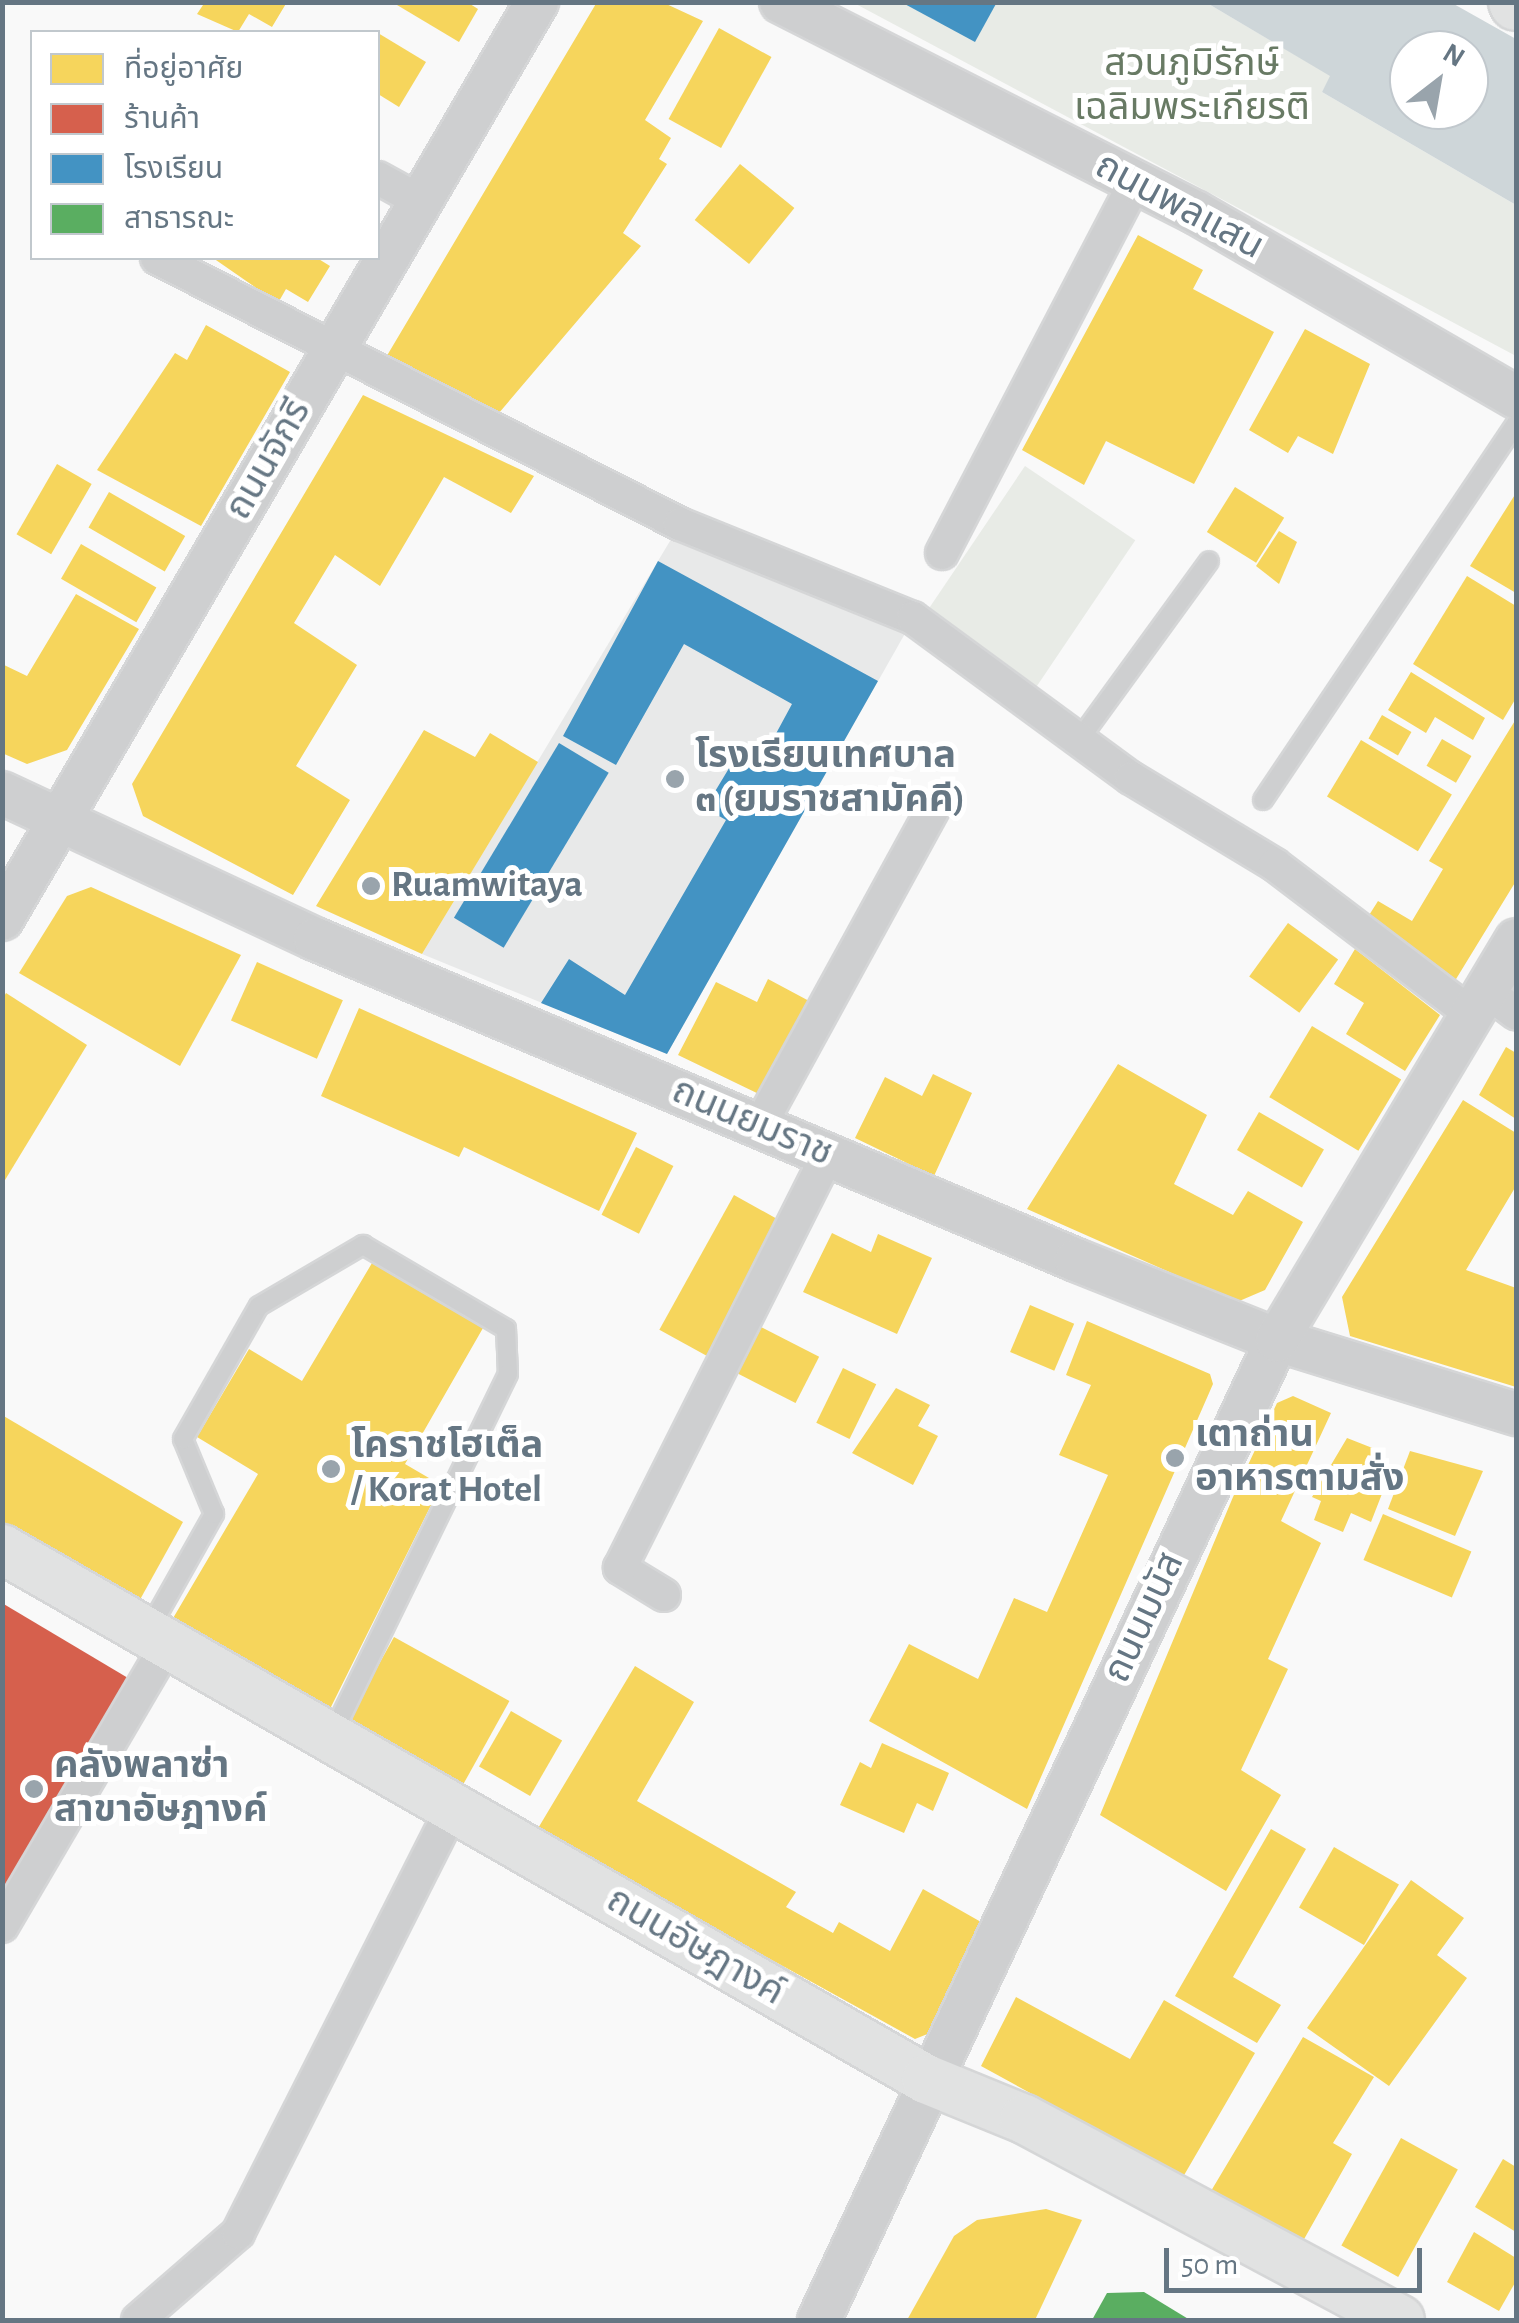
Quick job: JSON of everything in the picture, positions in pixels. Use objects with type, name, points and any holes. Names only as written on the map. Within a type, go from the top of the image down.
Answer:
[{"type":"main road","name":"ถนนอัษฎางค์","points":[[2,1550],[926,2080],[1024,2120],[1400,2320]]},
{"type":"street","name":"ถนนจักรี","points":[[2,919],[537,2]]},
{"type":"street","name":"ถนนพลแสน","points":[[781,2],[1135,182],[1516,396]]},
{"type":"street","points":[[380,179],[420,202]]},
{"type":"street","points":[[942,552],[1135,182]]},
{"type":"street","points":[[161,260],[330,352],[680,524],[913,618],[1079,740],[1491,1006]]},
{"type":"street","name":"ถนนยมราช","points":[[2,793],[60,824],[828,1155],[1277,1340],[1516,1414]]},
{"type":"street","points":[[760,1125],[933,809]]},
{"type":"street","name":"ถนนมนัส","points":[[820,2320],[926,2080],[1277,1340],[1491,1006],[1516,940]]},
{"type":"street","points":[[664,1595],[620,1568],[828,1155]]},
{"type":"street","points":[[2,1926],[157,1639]]},
{"type":"street","points":[[138,2320],[238,2233],[452,1809]]},
{"type":"lane","points":[[1263,800],[1516,424]]},
{"type":"lane","points":[[1079,740],[1209,560]]},
{"type":"lane","points":[[157,1639],[214,1514],[182,1440],[259,1306],[363,1246],[506,1329],[508,1374],[330,1740]]},
{"type":"shaded area","points":[[1207,3],[1452,3],[1516,39],[1516,205],[1322,92],[1330,76]]},
{"type":"shaded area","name":"โรงเรียนเทศบาล ๓ (ยมราชสามัคคี)","points":[[673,536],[907,630],[667,1054],[422,954]]},
{"type":"green space","name":"สวนภูมิรักษ์ เฉลิมพระเกียรติ","points":[[854,3],[1207,3],[1331,76],[1322,92],[1516,205],[1516,356]]},
{"type":"green space","points":[[1025,466],[1135,540],[1036,687],[926,613]]},
{"type":"building: ที่อยู่อาศัย","points":[[205,2],[287,2],[272,27],[249,14],[239,30],[233,30],[197,14]]},
{"type":"building: ที่อยู่อาศัย","points":[[392,2],[467,2],[478,9],[459,42]]},
{"type":"building: ที่อยู่อาศัย","points":[[597,2],[662,2],[703,21],[645,120],[671,138],[659,159],[667,164],[623,233],[641,246],[493,420],[382,364]]},
{"type":"building: ที่อยู่อาศัย","points":[[719,28],[771,57],[721,148],[669,119]]},
{"type":"building: ที่อยู่อาศัย","points":[[380,34],[426,62],[399,107],[380,95]]},
{"type":"building: ที่อยู่อาศัย","points":[[740,164],[794,208],[749,264],[695,220]]},
{"type":"building: ที่อยู่อาศัย","points":[[1138,235],[1203,270],[1193,289],[1274,332],[1194,484],[1106,441],[1084,485],[1022,450]]},
{"type":"building: ที่อยู่อาศัย","points":[[216,260],[320,260],[330,266],[308,302],[286,289],[278,303]]},
{"type":"building: ที่อยู่อาศัย","points":[[206,325],[290,372],[201,526],[97,470],[175,353],[187,360]]},
{"type":"building: ที่อยู่อาศัย","points":[[1305,329],[1370,364],[1333,454],[1298,436],[1288,453],[1249,430]]},
{"type":"building: ที่อยู่อาศัย","points":[[363,395],[534,476],[511,513],[444,477],[380,586],[335,555],[294,623],[357,665],[296,766],[350,800],[293,895],[143,816],[132,784]]},
{"type":"building: ที่อยู่อาศัย","points":[[57,464],[92,484],[51,554],[17,534]]},
{"type":"building: ที่อยู่อาศัย","points":[[1235,487],[1284,518],[1256,563],[1207,532]]},
{"type":"building: ที่อยู่อาศัย","points":[[109,492],[185,536],[165,572],[89,528]]},
{"type":"building: ที่อยู่อาศัย","points":[[1516,493],[1516,593],[1470,566]]},
{"type":"building: ที่อยู่อาศัย","points":[[1279,531],[1297,542],[1279,584],[1256,566]]},
{"type":"building: ที่อยู่อาศัย","points":[[81,544],[156,588],[136,622],[61,579]]},
{"type":"building: ที่อยู่อาศัย","points":[[1467,576],[1516,606],[1516,698],[1503,720],[1413,664]]},
{"type":"building: ที่อยู่อาศัย","points":[[76,594],[139,629],[67,750],[27,764],[2,753],[2,664],[27,676]]},
{"type":"building: ที่อยู่อาศัย","points":[[1411,672],[1485,718],[1473,740],[1435,717],[1426,733],[1388,710]]},
{"type":"building: ที่อยู่อาศัย","points":[[1382,715],[1411,732],[1398,755],[1368,738]]},
{"type":"building: ที่อยู่อาศัย","points":[[1516,719],[1516,881],[1453,984],[1366,920],[1378,901],[1412,921],[1443,869],[1429,861]]},
{"type":"building: ที่อยู่อาศัย","points":[[424,730],[475,757],[490,733],[538,762],[422,954],[316,906]]},
{"type":"building: ที่อยู่อาศัย","points":[[1442,739],[1471,756],[1456,783],[1426,766]]},
{"type":"building: ที่อยู่อาศัย","points":[[1361,740],[1452,795],[1418,851],[1327,797]]},
{"type":"building: ที่อยู่อาศัย","points":[[91,887],[241,955],[180,1066],[19,973],[67,896]]},
{"type":"building: ที่อยู่อาศัย","points":[[1288,923],[1338,959],[1299,1013],[1249,976]]},
{"type":"building: ที่อยู่อาศัย","points":[[1355,949],[1440,1015],[1405,1071],[1346,1034],[1364,1003],[1334,984]]},
{"type":"building: ที่อยู่อาศัย","points":[[257,962],[343,1000],[317,1059],[231,1020]]},
{"type":"building: ที่อยู่อาศัย","points":[[768,979],[811,1002],[763,1096],[678,1055],[716,982],[757,1002]]},
{"type":"building: ที่อยู่อาศัย","points":[[6,993],[87,1045],[2,1185],[2,1000]]},
{"type":"building: ที่อยู่อาศัย","points":[[359,1008],[637,1133],[599,1211],[464,1147],[459,1157],[321,1096]]},
{"type":"building: ที่อยู่อาศัย","points":[[1312,1026],[1401,1080],[1358,1151],[1269,1097]]},
{"type":"building: ที่อยู่อาศัย","points":[[1506,1047],[1516,1053],[1516,1119],[1479,1095]]},
{"type":"building: ที่อยู่อาศัย","points":[[1118,1064],[1207,1115],[1174,1184],[1233,1215],[1248,1191],[1303,1222],[1265,1290],[1237,1302],[1027,1209]]},
{"type":"building: ที่อยู่อาศัย","points":[[933,1074],[972,1093],[934,1176],[855,1138],[885,1077],[922,1096]]},
{"type":"building: ที่อยู่อาศัย","points":[[1463,1100],[1516,1133],[1516,1186],[1466,1270],[1516,1288],[1516,1387],[1350,1336],[1342,1297]]},
{"type":"building: ที่อยู่อาศัย","points":[[1259,1112],[1324,1150],[1302,1188],[1237,1150]]},
{"type":"building: ที่อยู่อาศัย","points":[[636,1147],[673,1166],[639,1234],[601,1215]]},
{"type":"building: ที่อยู่อาศัย","points":[[734,1195],[781,1221],[707,1356],[659,1330]]},
{"type":"building: ที่อยู่อาศัย","points":[[832,1233],[871,1252],[878,1234],[932,1258],[897,1334],[803,1292]]},
{"type":"building: ที่อยู่อาศัย","name":"โคราชโฮเต็ล / Korat Hotel","points":[[372,1263],[483,1328],[405,1464],[441,1485],[327,1715],[169,1625],[258,1474],[197,1437],[249,1349],[302,1381]]},
{"type":"building: ที่อยู่อาศัย","points":[[1030,1305],[1074,1324],[1054,1371],[1010,1352]]},
{"type":"building: ที่อยู่อาศัย","points":[[1087,1321],[1210,1374],[1213,1384],[1027,1809],[869,1721],[909,1644],[978,1679],[1014,1598],[1047,1612],[1108,1475],[1059,1455],[1091,1385],[1066,1375]]},
{"type":"building: ที่อยู่อาศัย","points":[[755,1324],[819,1357],[796,1403],[731,1370]]},
{"type":"building: ที่อยู่อาศัย","points":[[843,1368],[876,1384],[850,1439],[816,1423]]},
{"type":"building: ที่อยู่อาศัย","points":[[896,1388],[930,1405],[918,1426],[938,1436],[913,1485],[852,1453]]},
{"type":"building: ที่อยู่อาศัย","points":[[1293,1396],[1331,1413],[1281,1521],[1321,1543],[1268,1659],[1288,1669],[1241,1770],[1281,1795],[1226,1891],[1100,1815],[1233,1497],[1277,1403]]},
{"type":"building: ที่อยู่อาศัย","points":[[2,1415],[183,1522],[137,1605],[2,1527]]},
{"type":"building: ที่อยู่อาศัย","points":[[1347,1438],[1375,1449],[1366,1472],[1387,1481],[1371,1522],[1351,1513],[1343,1532],[1314,1520],[1321,1501],[1312,1497]]},
{"type":"building: ที่อยู่อาศัย","points":[[1410,1451],[1483,1471],[1455,1536],[1388,1509]]},
{"type":"building: ที่อยู่อาศัย","points":[[1383,1514],[1471,1552],[1452,1598],[1363,1560]]},
{"type":"building: ที่อยู่อาศัย","points":[[394,1637],[509,1701],[461,1788],[346,1724]]},
{"type":"building: ที่อยู่อาศัย","points":[[635,1666],[694,1702],[637,1801],[796,1892],[786,1907],[833,1933],[839,1922],[890,1951],[923,1889],[981,1922],[930,2033],[915,2039],[537,1830]]},
{"type":"building: ที่อยู่อาศัย","points":[[511,1711],[562,1740],[530,1796],[479,1766]]},
{"type":"building: ที่อยู่อาศัย","points":[[882,1743],[949,1773],[933,1811],[917,1803],[904,1833],[840,1805],[860,1762],[871,1768]]},
{"type":"building: ที่อยู่อาศัย","points":[[1271,1829],[1306,1849],[1233,1977],[1281,2005],[1257,2043],[1175,1996]]},
{"type":"building: ที่อยู่อาศัย","points":[[1334,1847],[1399,1884],[1364,1945],[1299,1908]]},
{"type":"building: ที่อยู่อาศัย","points":[[1411,1880],[1464,1918],[1437,1955],[1467,1978],[1389,2086],[1307,2028]]},
{"type":"building: ที่อยู่อาศัย","points":[[1016,1997],[1130,2059],[1164,2000],[1255,2053],[1183,2177],[981,2066]]},
{"type":"building: ที่อยู่อาศัย","points":[[1303,2037],[1374,2077],[1333,2143],[1352,2154],[1303,2241],[1211,2191]]},
{"type":"building: ที่อยู่อาศัย","points":[[1401,2138],[1458,2170],[1398,2277],[1341,2246]]},
{"type":"building: ที่อยู่อาศัย","points":[[1503,2159],[1516,2167],[1516,2232],[1475,2207]]},
{"type":"building: ที่อยู่อาศัย","points":[[1046,2209],[1082,2220],[1035,2320],[907,2320],[954,2236],[977,2220]]},
{"type":"building: ที่อยู่อาศัย","points":[[1474,2232],[1516,2258],[1516,2281],[1499,2311],[1447,2282]]},
{"type":"building: ร้านค้า","name":"คลังพลาซ่า สาขาอัษฎางค์","points":[[2,1603],[128,1678],[2,1899]]},
{"type":"building: โรงเรียน","points":[[901,2],[997,2],[975,42]]},
{"type":"building: โรงเรียน","points":[[658,561],[878,681],[667,1054],[541,1003],[569,959],[625,995],[726,820],[705,808],[737,755],[758,767],[792,704],[684,644],[616,765],[563,736]]},
{"type":"building: โรงเรียน","points":[[559,743],[609,773],[504,948],[454,918]]},
{"type":"building: สาธารณะ","points":[[1144,2292],[1190,2320],[1092,2320],[1107,2293]]},
{"type":"place","name":"โรงเรียนเทศบาล ๓ (ยมราชสามัคคี)","points":[[675,779]]},
{"type":"place","name":"Ruamwitaya","points":[[371,886]]},
{"type":"place","name":"เตาถ่าน อาหารตามสั่ง","points":[[1175,1458]]},
{"type":"place","name":"โคราชโฮเต็ล / Korat Hotel","points":[[331,1469]]},
{"type":"place","name":"คลังพลาซ่า สาขาอัษฎางค์","points":[[34,1789]]}]
